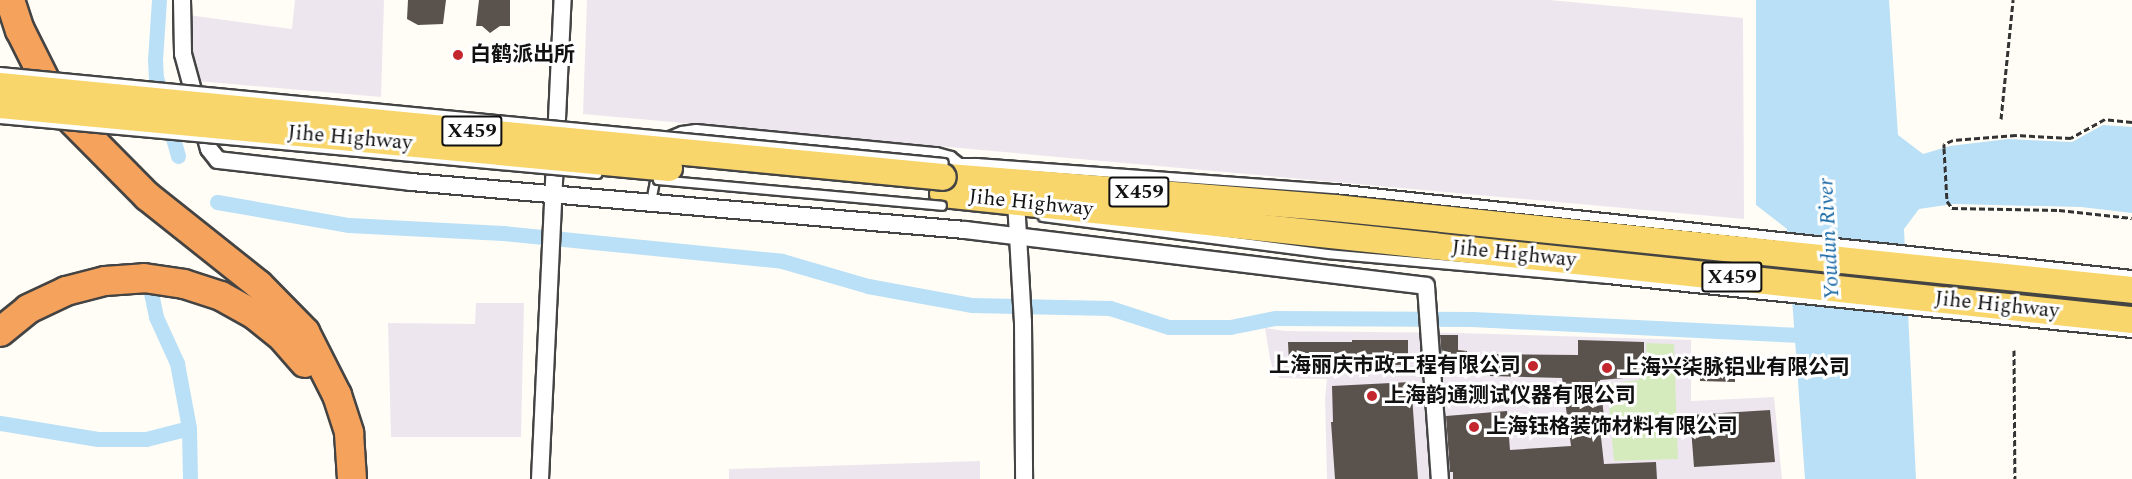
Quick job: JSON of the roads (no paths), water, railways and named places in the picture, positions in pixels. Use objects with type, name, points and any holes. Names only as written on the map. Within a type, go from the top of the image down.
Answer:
[{"type":"highway","points":[[10,0],[20,30],[58,106],[147,196],[259,285],[305,332],[337,395],[349,433],[352,479]]},
{"type":"highway","points":[[0,332],[28,309],[66,291],[105,281],[144,278],[184,284],[220,296],[255,315],[283,338],[307,366],[336,435],[339,479]]},
{"type":"main road","name":"Jihe Highway","points":[[0,86],[947,185],[1012,209],[1330,245],[2132,320]]},
{"type":"main road","name":"Jihe Highway","points":[[0,105],[947,185],[1335,199],[2132,290]]},
{"type":"street","points":[[182,0],[183,54],[210,149],[218,160],[411,182],[1017,236],[1426,286],[1440,479]]},
{"type":"street","points":[[540,479],[563,0]]},
{"type":"street","points":[[1012,209],[1022,288],[1024,479]]},
{"type":"lane","points":[[0,72],[947,185]]},
{"type":"lane","points":[[0,119],[608,175]]},
{"type":"lane","points":[[651,202],[663,142],[670,135],[682,130],[696,129],[937,152],[951,156],[947,185]]},
{"type":"lane","points":[[644,178],[947,185]]},
{"type":"lane","points":[[1335,199],[2132,275]]},
{"type":"lane","points":[[1330,245],[1608,279],[2132,333]]},
{"type":"water","name":"Youdun River","points":[[1756,0],[1889,0],[1898,135],[1923,154],[1950,146],[2008,139],[2072,142],[2103,125],[2132,127],[2132,213],[2081,207],[1953,204],[1919,209],[1904,229],[1916,479],[1805,479],[1787,229],[1756,205]]},
{"type":"waterway","points":[[159,0],[156,77],[178,156]]},
{"type":"waterway","points":[[217,202],[349,225],[503,233],[782,261],[868,286],[972,305],[1110,308],[1169,327],[1230,327],[1275,318],[1472,319],[1795,335]]},
{"type":"waterway","points":[[151,293],[156,317],[177,363],[189,428],[190,479]]},
{"type":"waterway","points":[[0,423],[98,439],[146,439],[189,428]]},
{"type":"place","name":"白鹤派出所","points":[[458,55]]},
{"type":"place","name":"上海丽庆市政工程有限公司","points":[[1533,366]]},
{"type":"place","name":"上海兴柒脉铝业有限公司","points":[[1607,368]]},
{"type":"place","name":"上海韵通测试仪器有限公司","points":[[1372,396]]},
{"type":"place","name":"上海钰格装饰材料有限公司","points":[[1474,427]]}]
